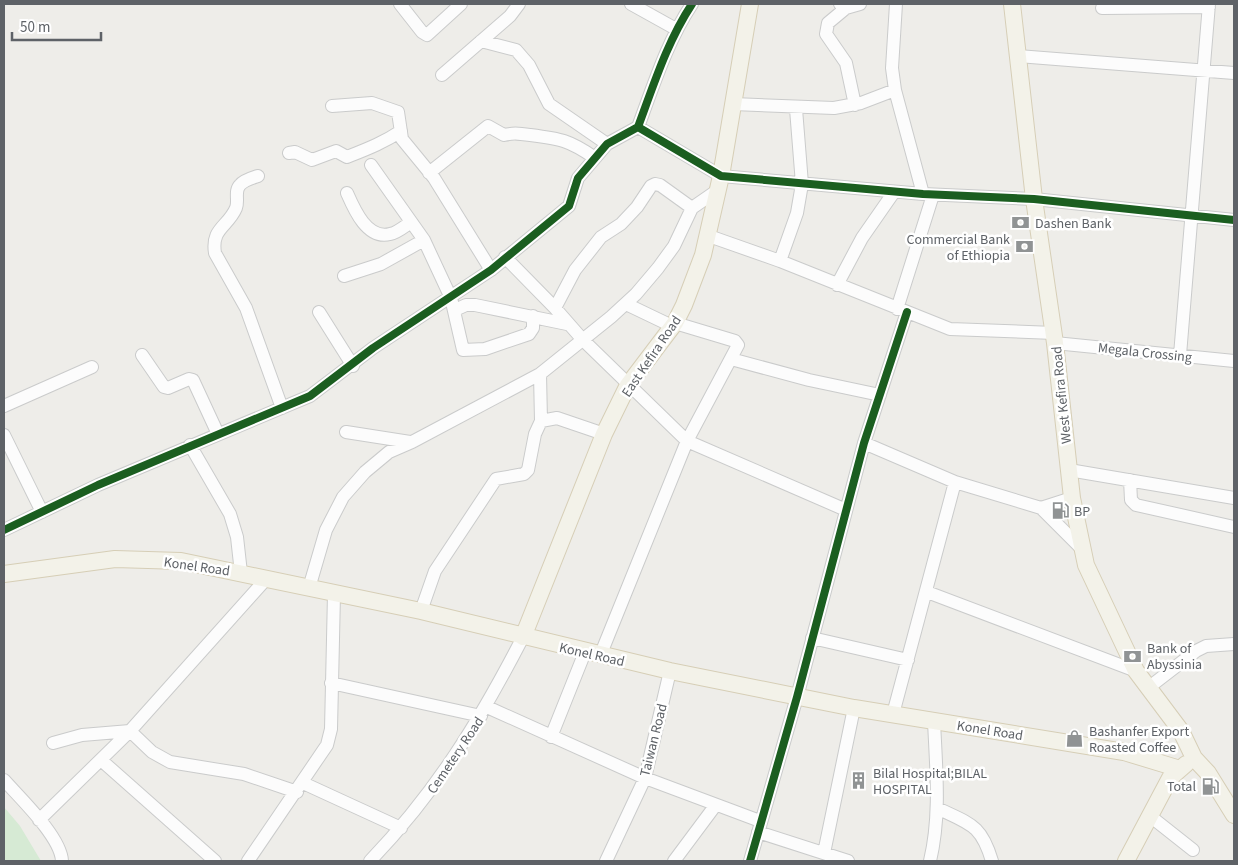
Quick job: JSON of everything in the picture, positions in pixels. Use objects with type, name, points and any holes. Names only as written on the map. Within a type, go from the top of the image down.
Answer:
[{"type":"main road","name":"East Kefira Road","points":[[523,637],[604,434],[628,385],[673,325],[684,305],[709,236],[720,183],[750,4]]},
{"type":"main road","name":"West Kefira Road","points":[[1012,4],[1034,199],[1054,338],[1072,498],[1082,549],[1095,586],[1136,671],[1181,731],[1194,758],[1208,773],[1234,815]]},
{"type":"main road","name":"Konel Road","points":[[4,574],[115,559],[181,560],[421,611],[593,654],[670,671],[854,708],[1124,752],[1180,769]]},
{"type":"main road","points":[[1126,861],[1170,778],[1194,758]]},
{"type":"street","points":[[400,4],[427,36],[461,4]]},
{"type":"street","points":[[442,75],[510,16],[519,4]]},
{"type":"street","points":[[631,4],[676,29]]},
{"type":"street","points":[[4,530],[190,446],[310,396],[352,366],[373,348],[453,304],[505,257],[569,206],[578,178],[607,144],[638,127],[676,29],[692,4]]},
{"type":"street","points":[[855,105],[846,63],[826,34],[828,23],[843,6],[860,4]]},
{"type":"street","points":[[750,861],[797,697],[864,443],[880,395],[902,311],[928,195],[895,90],[892,68],[896,4]]},
{"type":"street","points":[[1102,8],[1209,5],[1180,355]]},
{"type":"street","points":[[481,41],[516,50],[530,65],[549,104],[607,144]]},
{"type":"street","points":[[1018,56],[1234,73]]},
{"type":"street","points":[[733,104],[796,108],[834,108],[855,105],[895,90]]},
{"type":"street","points":[[332,106],[364,103],[392,109],[399,115],[402,139],[429,172],[491,270]]},
{"type":"street","points":[[780,261],[797,212],[802,184],[796,108]]},
{"type":"street","points":[[429,172],[488,126],[504,136],[513,132],[558,138],[576,145],[595,158]]},
{"type":"street","points":[[638,127],[720,183],[802,184],[928,195],[1034,199],[1234,220]]},
{"type":"street","points":[[288,153],[295,152],[314,160],[336,151],[347,157],[364,148],[384,143],[400,130]]},
{"type":"street","points":[[372,165],[424,240],[453,304],[462,347],[466,351],[485,349],[529,334],[533,328],[533,316]]},
{"type":"street","points":[[258,176],[240,184],[236,208],[217,233],[213,244],[215,253],[246,308],[282,408]]},
{"type":"street","points":[[309,588],[326,530],[343,497],[365,472],[389,452],[412,442],[540,374],[583,340],[626,304],[658,268],[674,246],[692,208],[720,183]]},
{"type":"street","points":[[555,308],[575,270],[601,237],[621,224],[637,207],[651,186],[655,184],[660,185],[692,208]]},
{"type":"street","points":[[837,285],[862,238],[894,192]]},
{"type":"street","points":[[346,193],[358,218],[380,234],[390,234],[411,222]]},
{"type":"street","name":"Megala Crossing","points":[[709,236],[780,261],[950,329],[1054,338],[1234,361]]},
{"type":"street","points":[[344,276],[381,264],[424,240]]},
{"type":"street","points":[[505,257],[555,308],[583,340],[687,441],[846,510]]},
{"type":"street","points":[[453,304],[475,305],[568,324]]},
{"type":"street","points":[[552,737],[593,654],[687,441],[737,348],[737,341],[673,325],[626,304]]},
{"type":"street","points":[[319,312],[352,366]]},
{"type":"street","points":[[142,355],[164,387],[168,388],[189,379],[192,380],[218,434]]},
{"type":"street","points":[[731,359],[809,380],[880,395]]},
{"type":"street","points":[[4,406],[92,367]]},
{"type":"street","points":[[421,611],[435,571],[496,479],[524,474],[528,470],[535,434],[541,421],[540,374]]},
{"type":"street","points":[[541,421],[557,418],[604,434]]},
{"type":"street","points":[[346,432],[412,442]]},
{"type":"street","points":[[4,435],[42,512]]},
{"type":"street","points":[[864,443],[955,482],[1041,508],[1082,549]]},
{"type":"street","points":[[190,446],[230,514],[237,536],[241,573]]},
{"type":"street","points":[[1069,470],[1234,498]]},
{"type":"street","points":[[1130,480],[1131,500],[1136,505],[1234,527]]},
{"type":"street","points":[[893,714],[955,482]]},
{"type":"street","points":[[1041,508],[1072,498]]},
{"type":"street","points":[[39,820],[130,731],[268,578]]},
{"type":"street","points":[[927,592],[1136,671]]},
{"type":"street","points":[[248,861],[327,746],[331,729],[334,594]]},
{"type":"street","name":"Cemetery Road","points":[[370,861],[401,828],[436,785],[484,711],[523,637]]},
{"type":"street","points":[[812,638],[908,660]]},
{"type":"street","points":[[1148,688],[1196,651],[1206,646],[1234,644]]},
{"type":"street","name":"Taiwan Road","points":[[606,861],[645,778],[670,671]]},
{"type":"street","points":[[331,684],[484,711],[552,737],[645,778],[715,806],[759,827],[848,861]]},
{"type":"street","points":[[824,853],[854,708]]},
{"type":"street","points":[[930,861],[935,842],[938,808],[934,721]]},
{"type":"street","points":[[53,743],[82,735],[130,731],[152,752],[170,762],[244,774],[300,787],[401,828]]},
{"type":"street","points":[[101,760],[215,861]]},
{"type":"street","points":[[4,780],[39,820],[59,848],[62,861]]},
{"type":"street","points":[[674,861],[715,806]]},
{"type":"street","points":[[938,808],[978,829],[983,836],[992,861]]},
{"type":"street","points":[[1150,816],[1193,850]]},
{"type":"green space","points":[[4,807],[20,826],[41,861],[4,861]]},
{"type":"cycle path","points":[[4,530],[98,485],[310,396],[373,348],[491,270],[569,206],[578,178],[607,144],[638,127],[668,48],[692,4]]},
{"type":"cycle path","points":[[638,127],[721,176],[923,194],[1034,199],[1234,220]]},
{"type":"cycle path","points":[[750,861],[797,697],[864,443],[907,312]]},
{"type":"place","name":"Dashen Bank","points":[[1021,223]]},
{"type":"place","name":"Commercial Bank of Ethiopia","points":[[1024,247]]},
{"type":"place","name":"BP","points":[[1060,511]]},
{"type":"place","name":"Bank of Abyssinia","points":[[1133,656]]},
{"type":"place","name":"Bashanfer Export Roasted Coffee","points":[[1075,739]]},
{"type":"place","name":"Bilal Hospital;BILAL HOSPITAL","points":[[859,781]]},
{"type":"place","name":"Total","points":[[1210,786]]}]
